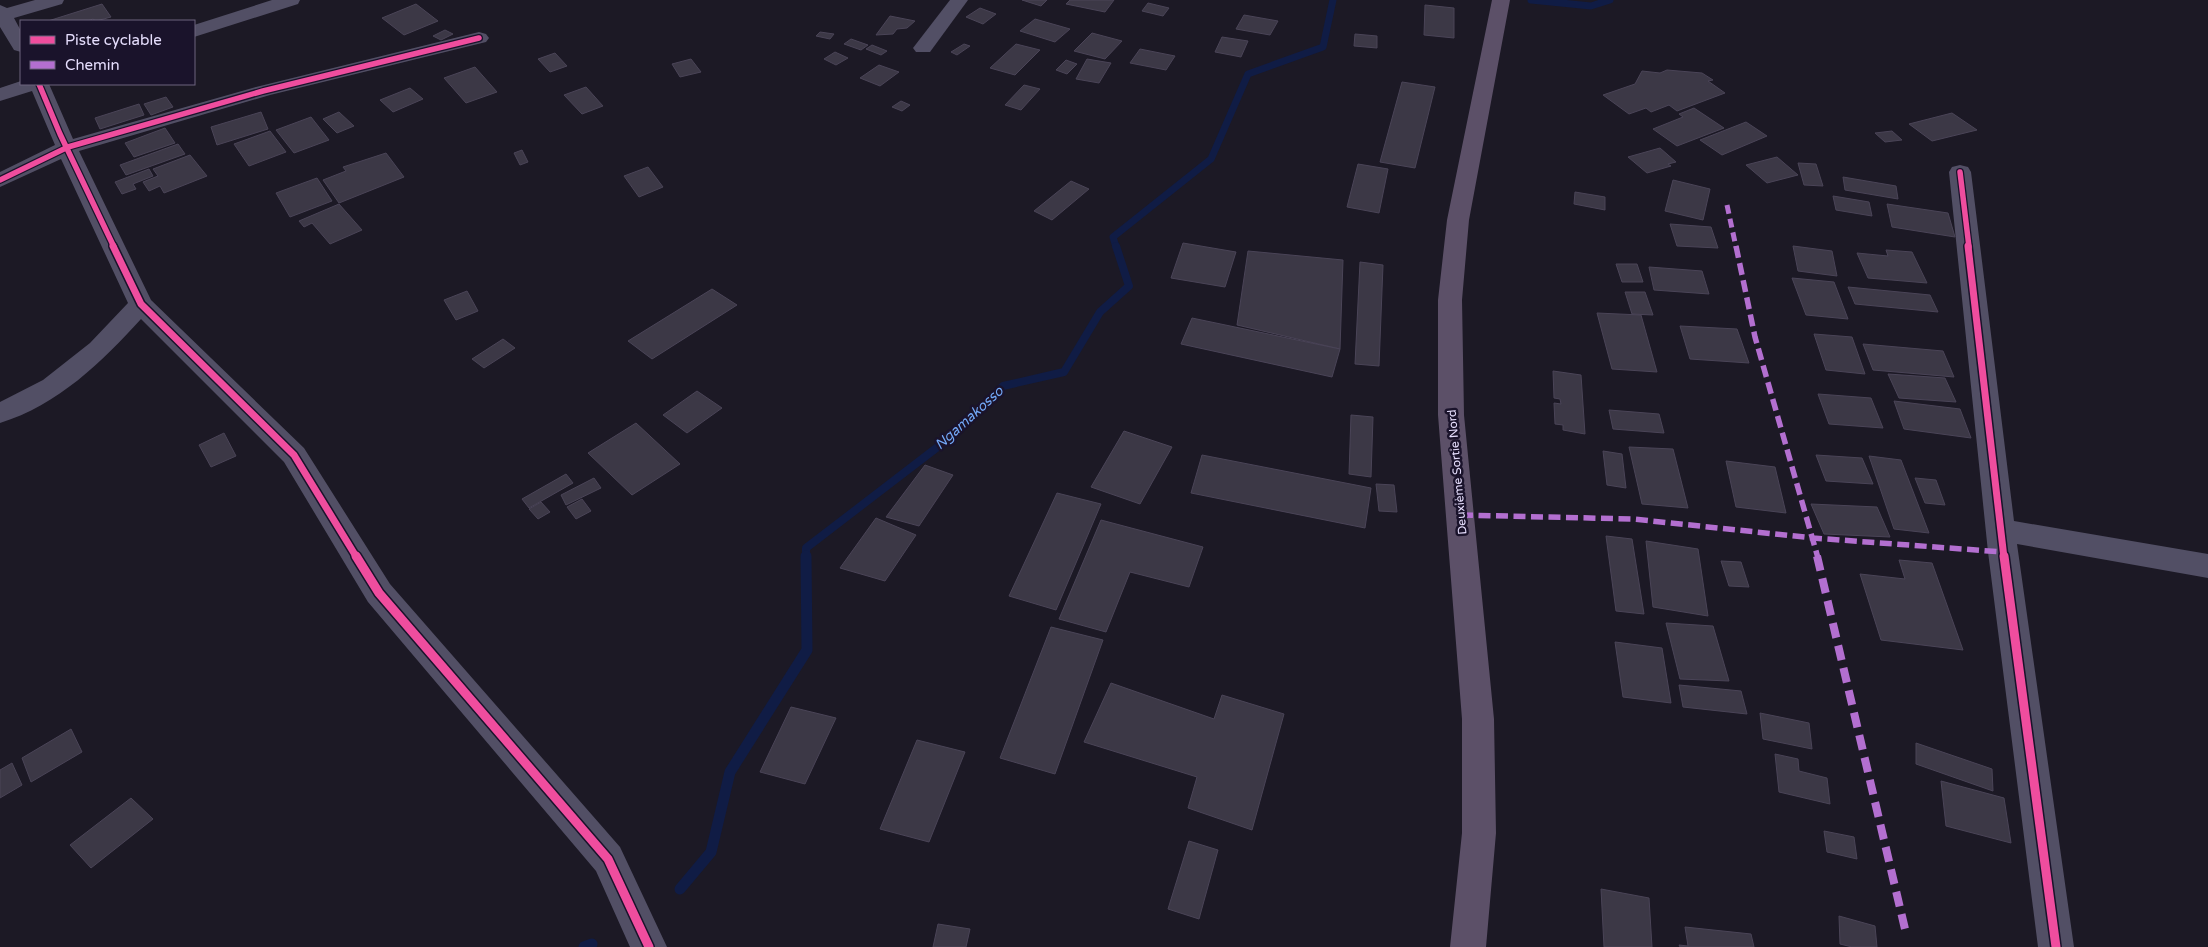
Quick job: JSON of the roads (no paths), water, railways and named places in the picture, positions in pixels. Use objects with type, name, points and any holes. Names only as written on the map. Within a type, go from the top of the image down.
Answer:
[{"type":"main road","name":"Deuxième Sortie Nord","points":[[1468,947],[1479,833],[1478,718],[1451,415],[1450,300],[1458,220],[1500,2]]},
{"type":"street","points":[[20,44],[1,15],[55,0]]},
{"type":"street","points":[[195,31],[291,0]]},
{"type":"street","points":[[923,48],[959,0]]},
{"type":"street","points":[[0,180],[68,147],[263,90],[479,38]]},
{"type":"street","points":[[0,94],[30,85]]},
{"type":"street","points":[[39,85],[60,134],[68,147],[142,304],[294,455],[379,593],[608,859],[649,947]]},
{"type":"street","points":[[1960,172],[2001,530],[2056,947]]},
{"type":"street","points":[[0,413],[52,387],[99,349],[142,304]]},
{"type":"street","points":[[2001,530],[2078,545],[2208,566]]},
{"type":"waterway","name":"Ngamakosso","points":[[1116,247],[1113,237],[1211,159],[1248,74],[1323,47],[1333,0]]},
{"type":"waterway","name":"Ngamakosso","points":[[1531,0],[1591,6],[1610,0]]},
{"type":"waterway","name":"Ngamakosso","points":[[806,556],[806,548],[952,436],[1003,386],[1064,372],[1100,312],[1129,286],[1116,246]]},
{"type":"waterway","name":"Ngamakosso","points":[[680,889],[711,852],[730,772],[807,650],[806,556]]},
{"type":"waterway","name":"Ngamakosso","points":[[584,947],[592,944]]}]
